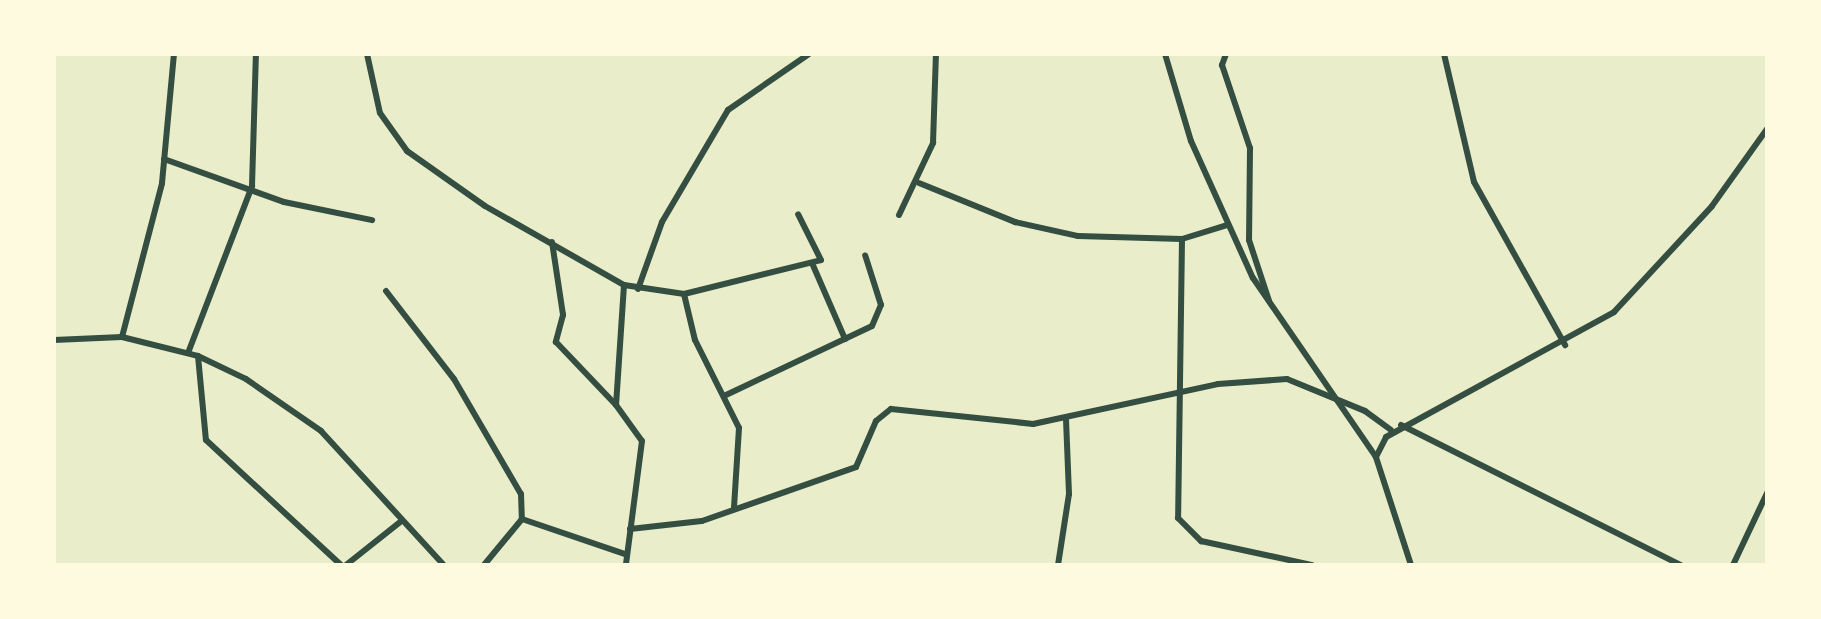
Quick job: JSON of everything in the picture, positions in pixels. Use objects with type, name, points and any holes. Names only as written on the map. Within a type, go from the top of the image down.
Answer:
[{"type":"street","points":[[122,337],[164,159],[174,54]]},
{"type":"street","points":[[188,353],[252,186],[256,54]]},
{"type":"street","points":[[367,54],[380,113],[407,151],[624,285],[684,294],[812,263],[822,255],[798,214]]},
{"type":"street","points":[[638,289],[662,222],[728,110],[809,54]]},
{"type":"street","points":[[899,215],[919,183],[940,103],[936,54]]},
{"type":"street","points":[[1165,54],[1227,225],[1270,308],[1343,404],[1376,457],[1411,565]]},
{"type":"street","points":[[1226,54],[1222,65],[1250,148],[1248,232],[1270,308]]},
{"type":"street","points":[[1444,54],[1474,182],[1565,345]]},
{"type":"street","points":[[1376,457],[1391,430],[1565,345],[1645,281],[1767,129]]},
{"type":"street","points":[[164,159],[252,186],[284,202],[372,220]]},
{"type":"street","points":[[919,183],[1047,230],[1121,241],[1182,239],[1227,225]]},
{"type":"street","points":[[1182,239],[1173,497],[1185,528],[1253,556],[1312,565]]},
{"type":"street","points":[[552,242],[563,315],[556,342],[616,405],[642,441],[626,565]]},
{"type":"street","points":[[726,395],[872,326],[881,305],[865,255]]},
{"type":"street","points":[[812,263],[845,339]]},
{"type":"street","points":[[616,405],[624,285]]},
{"type":"street","points":[[386,291],[454,379],[521,494],[522,519],[484,565]]},
{"type":"street","points":[[684,294],[695,340],[726,395],[739,428],[734,507]]},
{"type":"street","points":[[54,340],[122,337],[198,356],[321,431],[400,522],[444,565]]},
{"type":"street","points":[[198,356],[206,440],[344,565],[400,522]]},
{"type":"street","points":[[630,529],[682,526],[856,467],[876,421],[891,409],[1000,425],[1066,420],[1175,397],[1218,384],[1287,379],[1391,430]]},
{"type":"street","points":[[1058,565],[1069,494],[1066,420]]},
{"type":"street","points":[[1401,425],[1681,565]]},
{"type":"street","points":[[1733,565],[1767,493]]},
{"type":"street","points":[[522,519],[625,554]]}]
